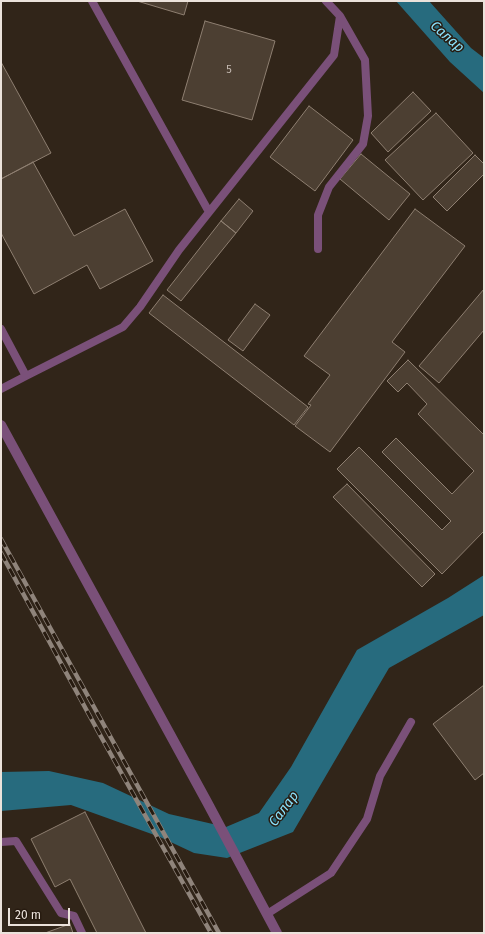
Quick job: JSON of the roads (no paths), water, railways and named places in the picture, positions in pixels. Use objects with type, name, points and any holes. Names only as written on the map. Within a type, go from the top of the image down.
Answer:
[{"type":"street","points":[[1,425],[277,933]]},
{"type":"lane","points":[[92,1],[209,212]]},
{"type":"lane","points":[[318,249],[318,214],[329,187],[363,144],[368,116],[365,60],[340,16],[326,1]]},
{"type":"lane","points":[[1,389],[123,327],[140,307],[179,250],[334,55],[340,16]]},
{"type":"lane","points":[[1,329],[26,376]]},
{"type":"lane","points":[[267,914],[331,873],[367,819],[380,776],[411,722]]},
{"type":"lane","points":[[1,842],[16,841],[61,913],[74,916],[82,933]]},
{"type":"water","name":"Салар","points":[[396,1],[429,1],[471,48],[484,58],[484,93],[450,62]]},
{"type":"water","name":"Салар","points":[[484,575],[484,615],[389,668],[293,832],[227,858],[194,853],[160,837],[71,805],[1,811],[1,772],[49,771],[103,783],[169,814],[226,827],[259,813],[291,767],[357,650],[448,598]]},
{"type":"railway","points":[[1,539],[219,933]]},
{"type":"railway","points":[[1,553],[99,733],[211,933]]}]
